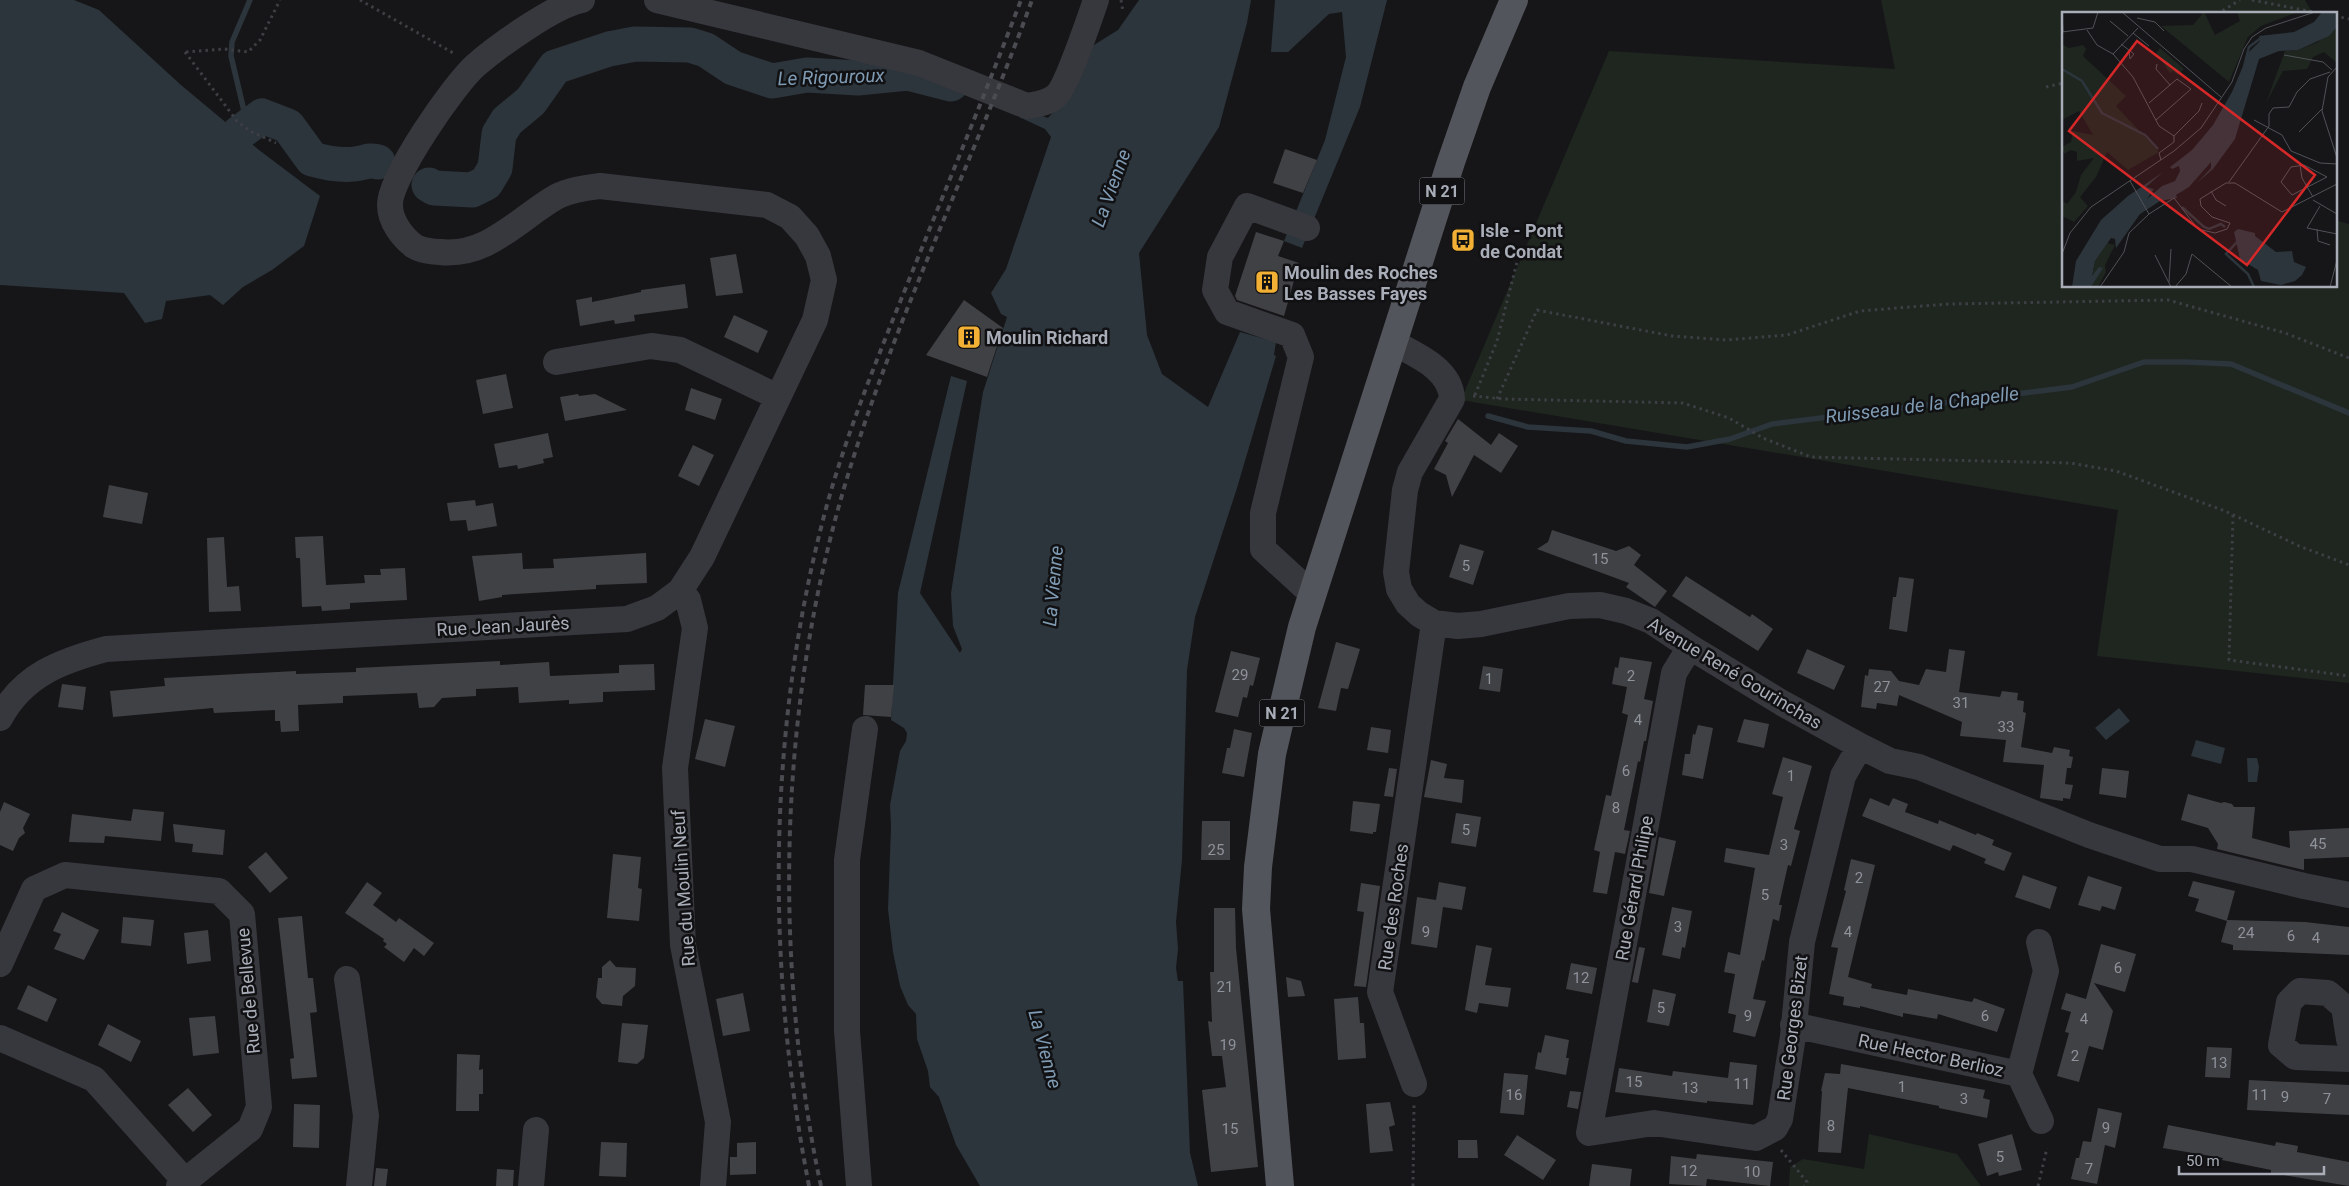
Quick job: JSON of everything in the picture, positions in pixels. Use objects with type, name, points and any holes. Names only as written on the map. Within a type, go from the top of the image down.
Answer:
[{"type":"main road","name":"N 21","points":[[1280,1186],[1256,910],[1258,867],[1272,754],[1302,626],[1312,594],[1476,87],[1514,0]]},
{"type":"street","points":[[475,66],[538,20],[582,0]]},
{"type":"street","points":[[657,0],[919,63],[1028,106],[1044,104],[1057,95],[1086,30],[1096,0]]},
{"type":"street","name":"Rue Jean Jaurès","points":[[0,718],[20,690],[41,672],[71,658],[106,649],[627,619],[656,608],[680,591],[702,557],[815,320],[824,280],[818,256],[807,236],[790,217],[767,205],[600,186],[578,189],[557,196],[498,238],[479,247],[459,253],[438,252],[415,247],[396,227],[390,204],[399,174],[442,107],[475,66]]},
{"type":"street","points":[[1299,226],[1247,206],[1220,257],[1215,290],[1227,312],[1292,335],[1301,358],[1263,513],[1263,549],[1312,594]]},
{"type":"street","points":[[1394,342],[1444,375],[1452,389],[1463,397]]},
{"type":"street","points":[[556,362],[650,346],[680,350],[778,397]]},
{"type":"street","name":"Avenue René Gourinchas","points":[[1463,397],[1410,472],[1405,490],[1396,572],[1399,589],[1408,604],[1434,623],[1458,626],[1481,624],[1570,606],[1600,605],[1626,611],[1651,621],[1782,703],[1890,761],[1919,767],[2089,835],[2160,860],[2192,859],[2349,895]]},
{"type":"street","name":"Rue du Moulin Neuf","points":[[680,591],[688,600],[695,628],[675,768],[683,945],[718,1122],[713,1186]]},
{"type":"street","name":"Rue des Roches","points":[[1414,1084],[1380,992],[1434,623]]},
{"type":"street","name":"Rue Gérard Philipe","points":[[1589,1133],[1674,672],[1690,647]]},
{"type":"street","points":[[859,1186],[847,1031],[847,860],[865,730]]},
{"type":"street","name":"Rue Georges Bizet","points":[[1589,1133],[1654,1123],[1756,1138],[1774,1128],[1780,1119],[1794,1024],[1802,942],[1843,776],[1860,746]]},
{"type":"street","name":"Rue de Bellevue","points":[[0,964],[34,889],[64,875],[219,890],[242,914],[259,1107],[250,1129],[182,1184]]},
{"type":"street","points":[[2019,1074],[2046,971],[2039,942]]},
{"type":"street","points":[[347,980],[366,1116],[359,1186]]},
{"type":"street","points":[[2349,1039],[2344,1007],[2328,993],[2300,991],[2289,1002],[2281,1045],[2295,1057],[2349,1059]]},
{"type":"street","name":"Rue Hector Berlioz","points":[[1794,1024],[2019,1074],[2041,1121]]},
{"type":"street","points":[[0,1038],[94,1079],[182,1184]]},
{"type":"street","points":[[530,1186],[536,1130]]},
{"type":"path","points":[[276,143],[250,131],[237,121],[185,52],[224,49],[248,52],[260,40],[280,0]]},
{"type":"path","points":[[360,0],[475,66]]},
{"type":"path","points":[[1121,0],[1123,12]]},
{"type":"path","points":[[2220,12],[2240,0]]},
{"type":"path","points":[[2252,0],[2313,12]]},
{"type":"path","points":[[2336,16],[2349,19]]},
{"type":"path","points":[[2046,87],[2062,83]]},
{"type":"path","points":[[1518,254],[1497,341],[1463,397],[1683,404],[1729,418],[1763,438],[1811,457],[2070,463],[2116,471],[2233,515],[2299,546],[2349,565]]},
{"type":"path","points":[[1497,399],[1537,310],[1672,336],[1726,340],[1787,335],[1860,311],[1949,304],[2168,300],[2285,333],[2349,358]]},
{"type":"path","points":[[2233,515],[2229,660],[2349,676]]},
{"type":"path","points":[[1413,1186],[1414,1084]]},
{"type":"path","points":[[2038,1186],[2047,1148]]},
{"type":"path","points":[[1794,1166],[1807,1182],[1804,1186]]},
{"type":"shaded area","points":[[1881,0],[2305,0],[2312,12],[2062,12],[2062,288],[2336,288],[2336,220],[2349,224],[2349,683],[2097,656],[2118,510],[1461,400],[1609,51],[1895,69]]},
{"type":"shaded area","points":[[1869,1134],[1957,1154],[1981,1186],[1789,1186],[1790,1167],[1803,1159],[1864,1169]]},
{"type":"water","points":[[0,0],[74,0],[99,10],[181,85],[259,150],[320,196],[304,246],[272,270],[243,287],[223,305],[210,295],[166,301],[162,319],[145,323],[124,293],[0,285]]},
{"type":"water","name":"La Vienne","points":[[1139,0],[1251,0],[1247,23],[1219,127],[1139,253],[1147,335],[1162,374],[1208,407],[1240,332],[1276,342],[1274,355],[1276,356],[1237,488],[1195,617],[1187,670],[1182,860],[1176,922],[1178,949],[1176,968],[1178,981],[1183,981],[1190,1153],[1198,1186],[980,1186],[956,1145],[939,1097],[930,1087],[928,1071],[917,1039],[916,1014],[908,1005],[900,986],[893,952],[888,909],[890,805],[900,751],[906,741],[907,733],[904,728],[891,720],[898,593],[951,376],[967,381],[920,593],[960,653],[962,649],[953,626],[951,593],[983,392],[1007,317],[1001,314],[991,293],[1006,269],[1051,137],[1045,129],[1019,117],[1023,109],[1048,118],[1067,96],[1089,48],[1118,30]]},
{"type":"water","points":[[1275,0],[1387,0],[1360,107],[1302,248],[1284,241],[1325,140],[1346,57],[1342,12],[1329,14],[1288,52],[1271,52]]},
{"type":"water","points":[[2119,708],[2130,721],[2106,740],[2095,728]]},
{"type":"water","points":[[2196,740],[2225,748],[2221,764],[2191,756]]},
{"type":"water","points":[[2247,758],[2257,758],[2259,767],[2257,782],[2248,782]]},
{"type":"building","points":[[1285,149],[1317,160],[1303,193],[1273,183]]},
{"type":"building","name":"Moulin des Roches Les Basses Fayes","points":[[1256,232],[1284,241],[1278,256],[1299,263],[1284,316],[1237,300],[1235,296]]},
{"type":"building","points":[[736,254],[743,293],[716,296],[710,258]]},
{"type":"building","points":[[685,284],[688,308],[634,315],[635,321],[615,324],[614,320],[580,326],[576,300],[592,297],[592,302],[641,292],[641,290]]},
{"type":"building","name":"Moulin Richard","points":[[964,300],[1003,328],[987,377],[926,355]]},
{"type":"building","points":[[734,315],[768,331],[758,353],[724,337]]},
{"type":"building","points":[[506,374],[513,408],[483,414],[476,380]]},
{"type":"building","points":[[691,388],[722,399],[715,420],[685,410]]},
{"type":"building","points":[[578,394],[579,396],[595,394],[627,410],[565,421],[560,397]]},
{"type":"building","points":[[1458,419],[1491,445],[1499,433],[1518,446],[1501,473],[1474,455],[1452,497],[1446,475],[1434,469],[1448,443],[1445,441]]},
{"type":"building","points":[[548,433],[553,457],[543,459],[544,463],[518,469],[517,465],[499,468],[494,444]]},
{"type":"building","points":[[693,445],[714,455],[699,486],[678,476]]},
{"type":"building","points":[[109,485],[148,493],[142,524],[103,517]]},
{"type":"building","points":[[475,500],[476,506],[493,503],[497,526],[468,531],[466,520],[450,521],[447,503]]},
{"type":"building","points":[[1552,530],[1616,551],[1629,546],[1641,555],[1634,565],[1667,591],[1655,607],[1626,587],[1629,583],[1537,549],[1548,542]]},
{"type":"building","points":[[323,536],[326,585],[365,583],[364,575],[381,575],[380,569],[405,568],[407,600],[350,603],[350,609],[322,611],[321,606],[302,607],[300,558],[296,558],[295,537]]},
{"type":"building","points":[[224,537],[227,587],[239,586],[241,611],[209,612],[207,538]]},
{"type":"building","points":[[1460,544],[1484,551],[1473,585],[1449,577]]},
{"type":"building","points":[[522,553],[523,569],[554,568],[553,559],[646,553],[647,583],[596,585],[596,589],[502,595],[502,597],[479,601],[472,556]]},
{"type":"building","points":[[1686,576],[1750,617],[1752,614],[1773,629],[1758,651],[1672,596]]},
{"type":"building","points":[[1899,577],[1914,579],[1907,632],[1889,629],[1893,597],[1896,597]]},
{"type":"building","points":[[1336,642],[1360,649],[1348,689],[1341,688],[1336,711],[1318,708]]},
{"type":"building","points":[[1807,649],[1845,666],[1834,690],[1797,673]]},
{"type":"building","points":[[1949,649],[1965,651],[1959,692],[2000,697],[2002,691],[2018,693],[2017,700],[2024,701],[2023,712],[2026,713],[2021,747],[2052,753],[2054,747],[2070,750],[2069,756],[2073,757],[2071,768],[2067,768],[2065,784],[2073,785],[2070,799],[2063,798],[2063,801],[2040,798],[2044,765],[2003,762],[2006,740],[1960,736],[1962,722],[1899,695],[1897,706],[1877,703],[1876,709],[1861,707],[1865,675],[1868,676],[1869,669],[1891,671],[1899,681],[1919,685],[1926,669],[1946,672]]},
{"type":"building","points":[[1231,651],[1260,658],[1253,686],[1250,685],[1247,698],[1243,697],[1238,717],[1215,712]]},
{"type":"building","points":[[1620,657],[1652,662],[1644,699],[1653,701],[1646,741],[1644,741],[1640,762],[1638,761],[1624,830],[1630,831],[1625,854],[1615,852],[1607,894],[1593,892],[1600,852],[1594,850],[1606,795],[1611,796],[1628,715],[1622,713],[1627,687],[1612,684],[1615,667],[1618,668]]},
{"type":"building","points":[[500,661],[500,665],[549,662],[550,676],[619,673],[619,665],[654,664],[655,690],[603,692],[603,702],[569,704],[569,700],[519,703],[518,687],[476,689],[476,696],[442,698],[434,707],[419,708],[417,693],[343,696],[343,703],[298,705],[299,731],[281,732],[280,721],[275,721],[275,710],[214,713],[213,708],[113,717],[110,691],[165,686],[164,678],[296,671],[296,674],[356,672],[356,668]]},
{"type":"building","points":[[1483,666],[1503,669],[1500,692],[1479,689]]},
{"type":"building","points":[[62,684],[86,687],[83,710],[58,707]]},
{"type":"building","points":[[865,685],[894,685],[891,717],[863,715]]},
{"type":"building","points":[[705,719],[735,726],[725,767],[695,759]]},
{"type":"building","points":[[1744,719],[1769,724],[1764,748],[1737,742]]},
{"type":"building","points":[[1698,725],[1713,728],[1703,779],[1682,775],[1685,754],[1690,754],[1693,734],[1695,735]]},
{"type":"building","points":[[1371,727],[1391,730],[1388,753],[1367,750]]},
{"type":"building","points":[[1234,729],[1252,733],[1244,777],[1222,773],[1227,748],[1230,748]]},
{"type":"building","points":[[1783,757],[1812,766],[1794,829],[1800,831],[1791,866],[1788,865],[1779,905],[1782,905],[1779,921],[1773,919],[1753,999],[1766,1001],[1755,1037],[1733,1032],[1736,1015],[1728,1013],[1735,974],[1724,972],[1728,952],[1740,955],[1755,868],[1724,862],[1726,848],[1769,855],[1783,797],[1772,794]]},
{"type":"building","points":[[1431,760],[1447,764],[1444,778],[1464,780],[1462,803],[1424,797]]},
{"type":"building","points":[[1389,768],[1397,769],[1393,797],[1384,796]]},
{"type":"building","points":[[2102,768],[2129,771],[2126,798],[2099,794]]},
{"type":"building","points":[[2188,794],[2232,804],[2234,807],[2255,807],[2252,838],[2290,848],[2289,831],[2349,828],[2349,857],[2304,859],[2304,870],[2217,849],[2218,844],[2208,828],[2181,820]]},
{"type":"building","points":[[1870,798],[1889,806],[1893,798],[1908,804],[1905,812],[1938,824],[1939,820],[1994,840],[1992,845],[2012,853],[2004,871],[1984,863],[1986,859],[1953,845],[1950,851],[1862,816]]},
{"type":"building","points":[[1353,801],[1380,804],[1376,832],[1373,832],[1373,834],[1350,831]]},
{"type":"building","points":[[4,802],[30,814],[23,828],[25,833],[19,838],[13,851],[0,845],[0,812]]},
{"type":"building","points":[[133,809],[164,812],[161,841],[105,836],[104,843],[69,842],[72,814],[131,821]]},
{"type":"building","points":[[1456,813],[1481,817],[1476,847],[1451,843]]},
{"type":"building","points":[[1202,821],[1230,821],[1230,860],[1201,860]]},
{"type":"building","points":[[173,824],[225,830],[223,855],[192,852],[193,844],[175,842]]},
{"type":"building","points":[[1659,837],[1676,841],[1664,896],[1649,893]]},
{"type":"building","points":[[266,852],[288,878],[270,893],[248,867]]},
{"type":"building","points":[[613,854],[641,857],[638,888],[642,889],[639,921],[607,918]]},
{"type":"building","points":[[1851,859],[1875,865],[1848,977],[1872,984],[1871,988],[1907,995],[1908,989],[1972,1002],[1974,998],[2005,1009],[1997,1032],[1938,1014],[1937,1019],[1903,1013],[1903,1017],[1860,1006],[1860,1008],[1843,1005],[1844,997],[1829,994],[1838,948],[1831,947],[1846,891],[1844,890]]},
{"type":"building","points":[[2023,875],[2057,887],[2050,909],[2015,897]]},
{"type":"building","points":[[2088,876],[2122,887],[2115,910],[2102,906],[2100,911],[2078,905]]},
{"type":"building","points":[[2193,881],[2235,891],[2227,920],[2305,922],[2349,927],[2349,955],[2233,950],[2233,945],[2221,942],[2227,921],[2195,911],[2199,899],[2188,896]]},
{"type":"building","points":[[367,882],[382,893],[373,905],[396,922],[399,918],[434,943],[424,956],[414,948],[404,962],[384,947],[387,944],[383,941],[384,939],[345,913]]},
{"type":"building","points":[[1439,882],[1466,887],[1462,910],[1443,907],[1437,948],[1411,944],[1417,897],[1436,900]]},
{"type":"building","points":[[1361,883],[1380,886],[1366,987],[1354,986],[1364,912],[1357,911]]},
{"type":"building","points":[[1672,907],[1692,911],[1685,948],[1682,947],[1680,959],[1662,955]]},
{"type":"building","points":[[1214,908],[1235,908],[1236,948],[1258,1167],[1211,1172],[1202,1090],[1226,1087],[1222,1056],[1212,1056],[1208,1021],[1212,1022],[1210,972],[1214,972]]},
{"type":"building","points":[[62,912],[99,930],[84,960],[54,949],[61,934],[53,931]]},
{"type":"building","points":[[302,916],[308,978],[313,978],[317,1012],[310,1013],[317,1077],[292,1079],[290,1059],[294,1058],[278,918]]},
{"type":"building","points":[[123,917],[154,920],[151,946],[121,943]]},
{"type":"building","points":[[208,930],[211,961],[187,964],[184,933]]},
{"type":"building","points":[[2101,944],[2136,954],[2125,992],[2094,983],[2113,1011],[2103,1050],[2089,1046],[2079,1082],[2057,1076],[2069,1033],[2065,1032],[2071,1012],[2061,1009],[2066,993],[2086,999]]},
{"type":"building","points":[[1476,945],[1492,948],[1485,985],[1511,988],[1508,1007],[1479,1003],[1477,1013],[1465,1010]]},
{"type":"building","points":[[1639,947],[1645,948],[1638,983],[1632,982]]},
{"type":"building","points":[[610,960],[616,967],[636,968],[635,986],[623,996],[622,1006],[602,1004],[596,997],[598,978],[602,978],[602,967]]},
{"type":"building","points":[[1571,963],[1597,968],[1592,994],[1566,989]]},
{"type":"building","points":[[1286,977],[1301,981],[1305,996],[1288,997]]},
{"type":"building","points":[[28,985],[57,999],[47,1022],[17,1009]]},
{"type":"building","points":[[1653,989],[1676,994],[1669,1026],[1647,1022]]},
{"type":"building","points":[[743,993],[750,1031],[723,1036],[716,999]]},
{"type":"building","points":[[1358,997],[1360,1023],[1364,1023],[1366,1058],[1338,1060],[1334,999]]},
{"type":"building","points":[[215,1016],[219,1053],[193,1056],[189,1018]]},
{"type":"building","points":[[622,1023],[648,1025],[644,1058],[637,1064],[618,1062]]},
{"type":"building","points":[[108,1024],[141,1041],[131,1062],[98,1045]]},
{"type":"building","points":[[1545,1035],[1569,1040],[1566,1058],[1569,1058],[1566,1075],[1535,1069],[1538,1052],[1541,1053]]},
{"type":"building","points":[[2207,1047],[2232,1048],[2230,1078],[2205,1077]]},
{"type":"building","points":[[457,1054],[480,1055],[479,1070],[483,1069],[483,1094],[479,1094],[479,1111],[456,1111]]},
{"type":"building","points":[[1730,1062],[1757,1065],[1753,1105],[1707,1101],[1707,1103],[1615,1092],[1619,1068],[1672,1076],[1673,1071],[1728,1078]]},
{"type":"building","points":[[1841,1064],[1985,1090],[1983,1098],[1990,1100],[1987,1118],[1939,1108],[1939,1106],[1848,1088],[1841,1153],[1818,1152],[1821,1091],[1825,1073],[1840,1074]]},
{"type":"building","points":[[1504,1073],[1528,1075],[1524,1115],[1500,1113]]},
{"type":"building","points":[[2249,1080],[2349,1085],[2349,1115],[2247,1110]]},
{"type":"building","points":[[188,1088],[212,1115],[193,1132],[168,1105]]},
{"type":"building","points":[[1570,1091],[1581,1092],[1578,1109],[1567,1107]]},
{"type":"building","points":[[1390,1102],[1395,1125],[1389,1127],[1393,1151],[1370,1153],[1366,1104]]},
{"type":"building","points":[[294,1104],[320,1105],[319,1148],[293,1147]]},
{"type":"building","points":[[2098,1108],[2122,1113],[2115,1148],[2105,1145],[2097,1184],[2071,1179],[2076,1158],[2079,1158],[2083,1141],[2091,1142]]},
{"type":"building","points":[[2168,1125],[2275,1146],[2276,1142],[2298,1146],[2297,1152],[2349,1162],[2349,1186],[2271,1173],[2271,1170],[2222,1160],[2223,1158],[2163,1148]]},
{"type":"building","points":[[2012,1134],[2022,1170],[1999,1176],[1998,1172],[1987,1176],[1978,1144]]},
{"type":"building","points":[[1517,1135],[1556,1160],[1543,1180],[1504,1155]]},
{"type":"building","points":[[1458,1140],[1477,1140],[1478,1158],[1458,1158]]},
{"type":"building","points":[[601,1142],[627,1143],[626,1177],[599,1176]]},
{"type":"building","points":[[756,1142],[756,1174],[730,1175],[730,1157],[737,1157],[737,1143]]},
{"type":"building","points":[[1697,1154],[1773,1162],[1770,1186],[1707,1179],[1706,1186],[1669,1184],[1671,1156],[1696,1159]]},
{"type":"building","points":[[1592,1164],[1632,1169],[1630,1186],[1589,1186]]},
{"type":"building","points":[[376,1168],[388,1169],[386,1186],[374,1186]]},
{"type":"building","points":[[497,1169],[514,1170],[513,1186],[496,1186]]},
{"type":"waterway","name":"Le Rigouroux","points":[[239,133],[245,115],[231,56],[232,42],[250,0]]},
{"type":"waterway","name":"Le Rigouroux","points":[[429,185],[434,188],[472,190],[486,183],[495,168],[499,134],[507,121],[531,101],[555,67],[609,49],[635,44],[690,45],[706,50],[733,68],[772,81],[807,75],[858,78],[908,73],[951,84]]},
{"type":"waterway","name":"Le Rigouroux","points":[[239,133],[262,116],[288,126],[312,159],[344,165],[370,161],[378,162]]},
{"type":"waterway","name":"Ruisseau de la Chapelle","points":[[1488,416],[1528,427],[1591,431],[1626,441],[1687,447],[1730,439],[1772,424],[2072,387],[2144,362],[2231,364],[2349,413]]},
{"type":"railway","points":[[809,1186],[795,1101],[785,1015],[780,929],[779,842],[784,756],[793,670],[808,585],[828,501],[856,415],[1021,0]]},
{"type":"railway","points":[[821,1186],[811,1136],[799,1052],[790,914],[790,844],[793,775],[810,637],[823,569],[840,502],[882,374],[1032,0]]},
{"type":"place","name":"Isle - Pont de Condat","points":[[1463,240]]},
{"type":"place","name":"Moulin des Roches Les Basses Fayes","points":[[1267,282]]},
{"type":"place","name":"Moulin Richard","points":[[969,337]]}]
